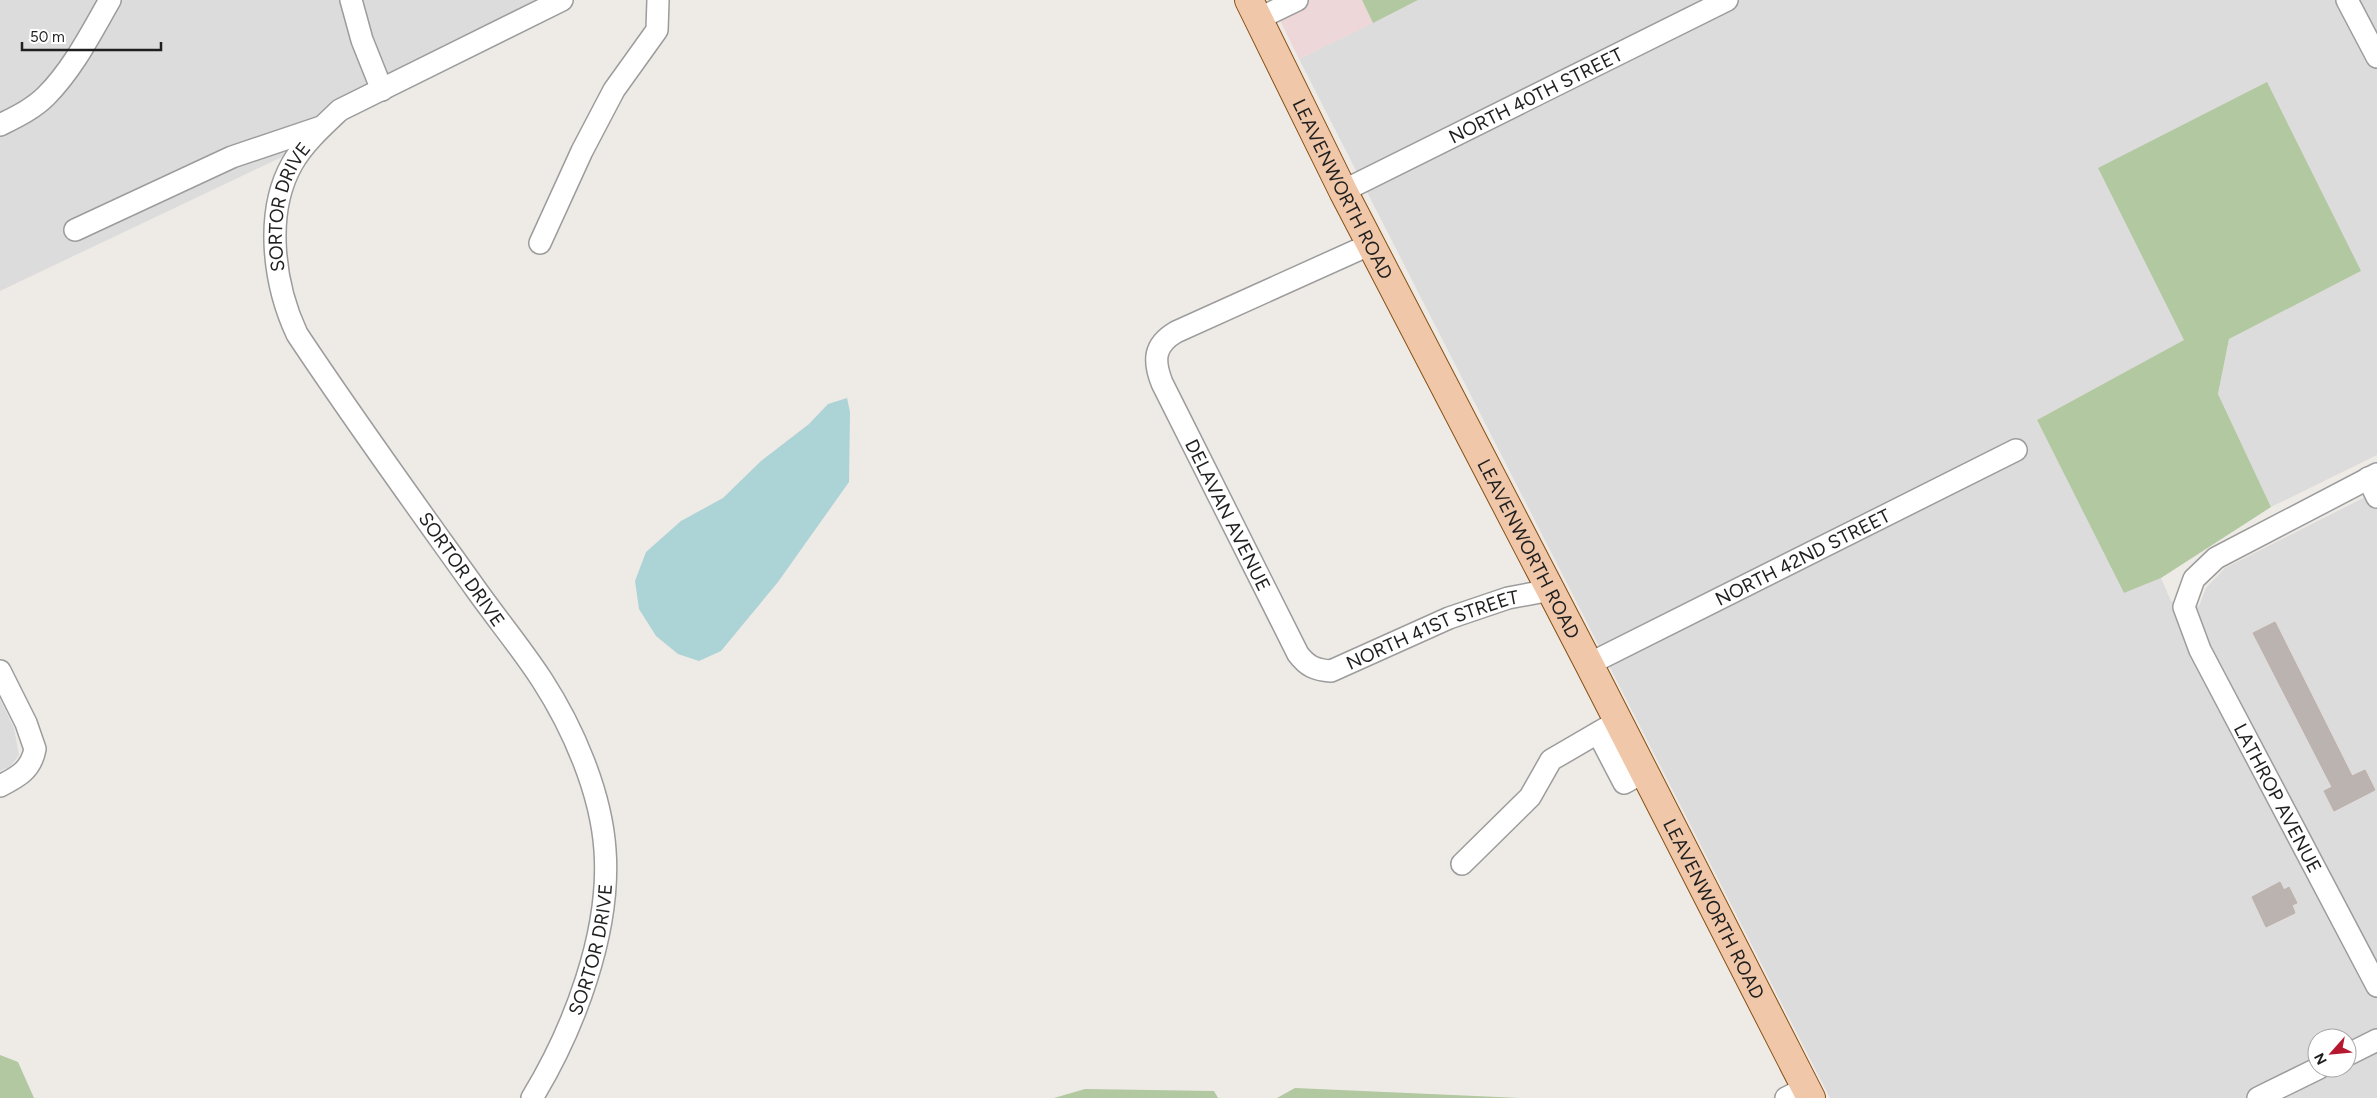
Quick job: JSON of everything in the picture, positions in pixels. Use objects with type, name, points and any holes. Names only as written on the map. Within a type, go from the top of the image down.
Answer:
[{"type":"main road","name":"LEAVENWORTH ROAD","points":[[1254,9],[1343,191],[1590,664],[1608,727],[1644,772],[1801,1095]]},
{"type":"street","points":[[0,126],[25,113],[45,97],[71,66],[110,0]]},
{"type":"street","points":[[351,0],[362,40],[382,90]]},
{"type":"street","name":"SORTOR DRIVE","points":[[532,1098],[549,1071],[574,1017],[591,962],[600,922],[605,872],[605,849],[589,776],[578,748],[542,680],[326,378],[297,334],[289,316],[278,278],[276,231],[282,186],[292,164],[322,127],[340,110],[562,0]]},
{"type":"street","points":[[540,243],[582,150],[614,90],[657,30],[658,0]]},
{"type":"street","points":[[1254,9],[1297,0]]},
{"type":"street","name":"NORTH 40TH STREET","points":[[1343,191],[1727,0]]},
{"type":"street","points":[[2347,0],[2377,57]]},
{"type":"street","points":[[75,230],[232,157],[322,127]]},
{"type":"street","name":"DELAVAN AVENUE","points":[[1315,669],[1306,665],[1298,654],[1162,383],[1157,371],[1157,354],[1165,338],[1176,332],[1371,244]]},
{"type":"street","name":"NORTH 42ND STREET","points":[[1590,664],[2016,450]]},
{"type":"street","name":"LATHROP AVENUE","points":[[2374,483],[2216,558],[2194,579],[2184,607],[2200,650],[2377,986]]},
{"type":"street","name":"NORTH 41ST STREET","points":[[1315,669],[1331,671],[1449,618],[1508,598],[1550,590]]},
{"type":"street","points":[[0,671],[26,723],[35,749],[34,758],[28,769],[18,777],[0,786]]},
{"type":"street","points":[[1462,864],[1530,797],[1551,760],[1608,727]]},
{"type":"street","points":[[2357,1049],[2377,1040]]},
{"type":"street","points":[[2258,1098],[2307,1074]]},
{"type":"shaded area","points":[[0,0],[544,0],[335,103],[308,123],[288,154],[0,291]]},
{"type":"shaded area","points":[[1270,0],[1362,0],[1373,23],[1299,59]]},
{"type":"shaded area","points":[[1418,0],[2377,0],[2377,455],[2271,507],[2218,394],[2229,339],[2361,271],[2098,168],[2185,340],[2037,420],[2124,593],[2161,578],[2171,601],[2199,606],[2206,588],[2225,568],[2377,491],[2377,1098],[1830,1098],[1299,59]]},
{"type":"shaded area","points":[[0,699],[14,728],[19,755],[11,766],[0,771]]},
{"type":"green space","points":[[1362,0],[1418,0],[1373,23]]},
{"type":"green space","points":[[2267,82],[2361,271],[2229,339],[2218,394],[2271,507],[2161,578],[2124,593],[2037,420],[2184,340],[2098,168]]},
{"type":"green space","points":[[0,1055],[18,1062],[34,1098],[0,1098]]},
{"type":"green space","points":[[1295,1088],[1520,1098],[1277,1098]]},
{"type":"green space","points":[[1085,1089],[1214,1091],[1218,1098],[1054,1098]]},
{"type":"water","points":[[847,398],[850,412],[849,482],[778,582],[721,651],[699,661],[678,654],[656,636],[639,609],[635,581],[646,552],[681,521],[723,498],[761,461],[809,424],[828,404]]},
{"type":"building","points":[[2275,622],[2352,776],[2365,770],[2375,790],[2334,811],[2324,791],[2332,787],[2253,633]]},
{"type":"building","points":[[2280,882],[2284,890],[2289,887],[2297,903],[2292,905],[2295,913],[2266,927],[2252,897]]}]
